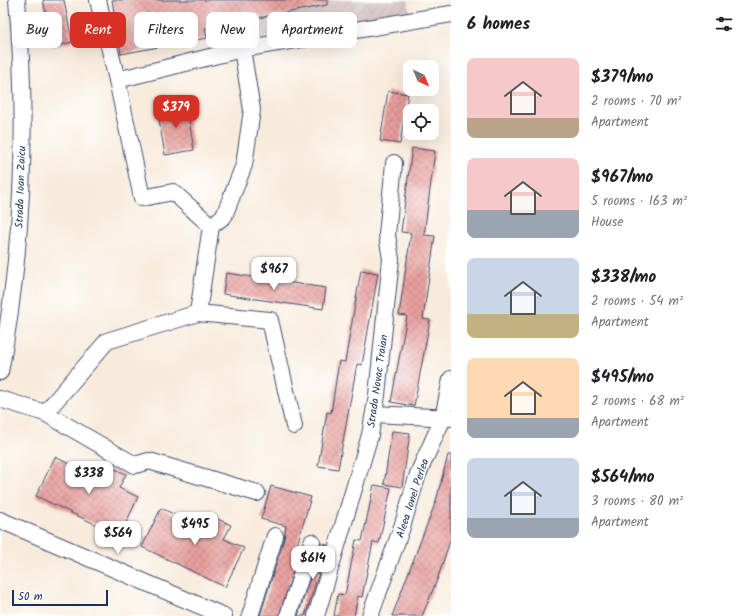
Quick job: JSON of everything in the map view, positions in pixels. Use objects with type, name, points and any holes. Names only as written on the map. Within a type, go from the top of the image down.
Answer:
[{"type":"street","name":"Strada Ioan Zaicu","points":[[0,372],[14,276],[21,188],[22,86],[16,0]]},
{"type":"street","points":[[98,0],[142,198],[173,192],[211,226]]},
{"type":"street","points":[[117,80],[242,49],[451,14]]},
{"type":"street","points":[[198,313],[211,226],[224,216],[244,165],[252,110],[242,49]]},
{"type":"street","name":"Strada Novac Traian","points":[[316,616],[374,414],[380,375],[391,259],[387,235],[394,163]]},
{"type":"street","points":[[45,413],[106,341],[198,313],[270,320],[294,426]]},
{"type":"street","name":"Aleea Ionel Perlea","points":[[370,616],[402,527],[418,474],[447,418],[451,379]]},
{"type":"street","points":[[0,399],[45,413],[135,465],[149,461],[257,493]]},
{"type":"street","points":[[374,414],[447,418]]},
{"type":"street","points":[[0,520],[224,616]]},
{"type":"street","points":[[250,616],[276,536]]},
{"type":"street","points":[[288,616],[312,542]]},
{"type":"shaded area","points":[[325,0],[408,0],[410,13],[357,22],[357,12],[290,12],[326,5]]},
{"type":"shaded area","points":[[267,16],[267,38],[259,40],[259,18]]},
{"type":"building","points":[[43,0],[64,0],[70,32],[70,43],[62,45],[62,12],[46,12]]},
{"type":"building","points":[[112,0],[327,0],[327,5],[290,12],[267,12],[267,16],[259,18],[259,12],[206,12],[206,38],[198,40],[198,12],[134,12],[134,48],[153,48],[121,54],[120,48],[126,48],[126,12],[114,12]]},
{"type":"building","points":[[388,91],[403,93],[403,96],[408,96],[406,104],[403,104],[403,125],[400,144],[380,141]]},
{"type":"building","points":[[186,102],[194,150],[165,155],[157,108]]},
{"type":"building","points":[[412,148],[435,151],[424,235],[435,236],[423,319],[430,320],[414,406],[391,402],[407,316],[399,315],[411,233],[401,232]]},
{"type":"building","points":[[361,270],[378,273],[362,365],[357,364],[338,469],[318,466],[327,412],[331,413],[339,361],[345,362]]},
{"type":"building","points":[[226,273],[326,288],[323,309],[223,294]]},
{"type":"building","points":[[392,431],[410,433],[402,487],[384,484]]},
{"type":"building","points":[[448,455],[451,455],[451,538],[437,580],[422,616],[392,616],[436,501]]},
{"type":"building","points":[[55,457],[97,477],[104,464],[126,474],[119,488],[138,497],[120,536],[36,496]]},
{"type":"building","points":[[374,485],[391,488],[379,543],[373,542],[362,597],[358,596],[354,616],[334,616],[338,594],[345,595],[356,540],[362,541]]},
{"type":"building","points":[[271,486],[311,497],[297,545],[301,546],[279,616],[260,616],[284,539],[286,526],[261,519]]},
{"type":"building","points":[[161,508],[203,528],[209,515],[231,525],[224,539],[244,548],[225,587],[142,547]]},
{"type":"building","points":[[321,543],[327,545],[318,576],[305,616],[298,616]]}]
